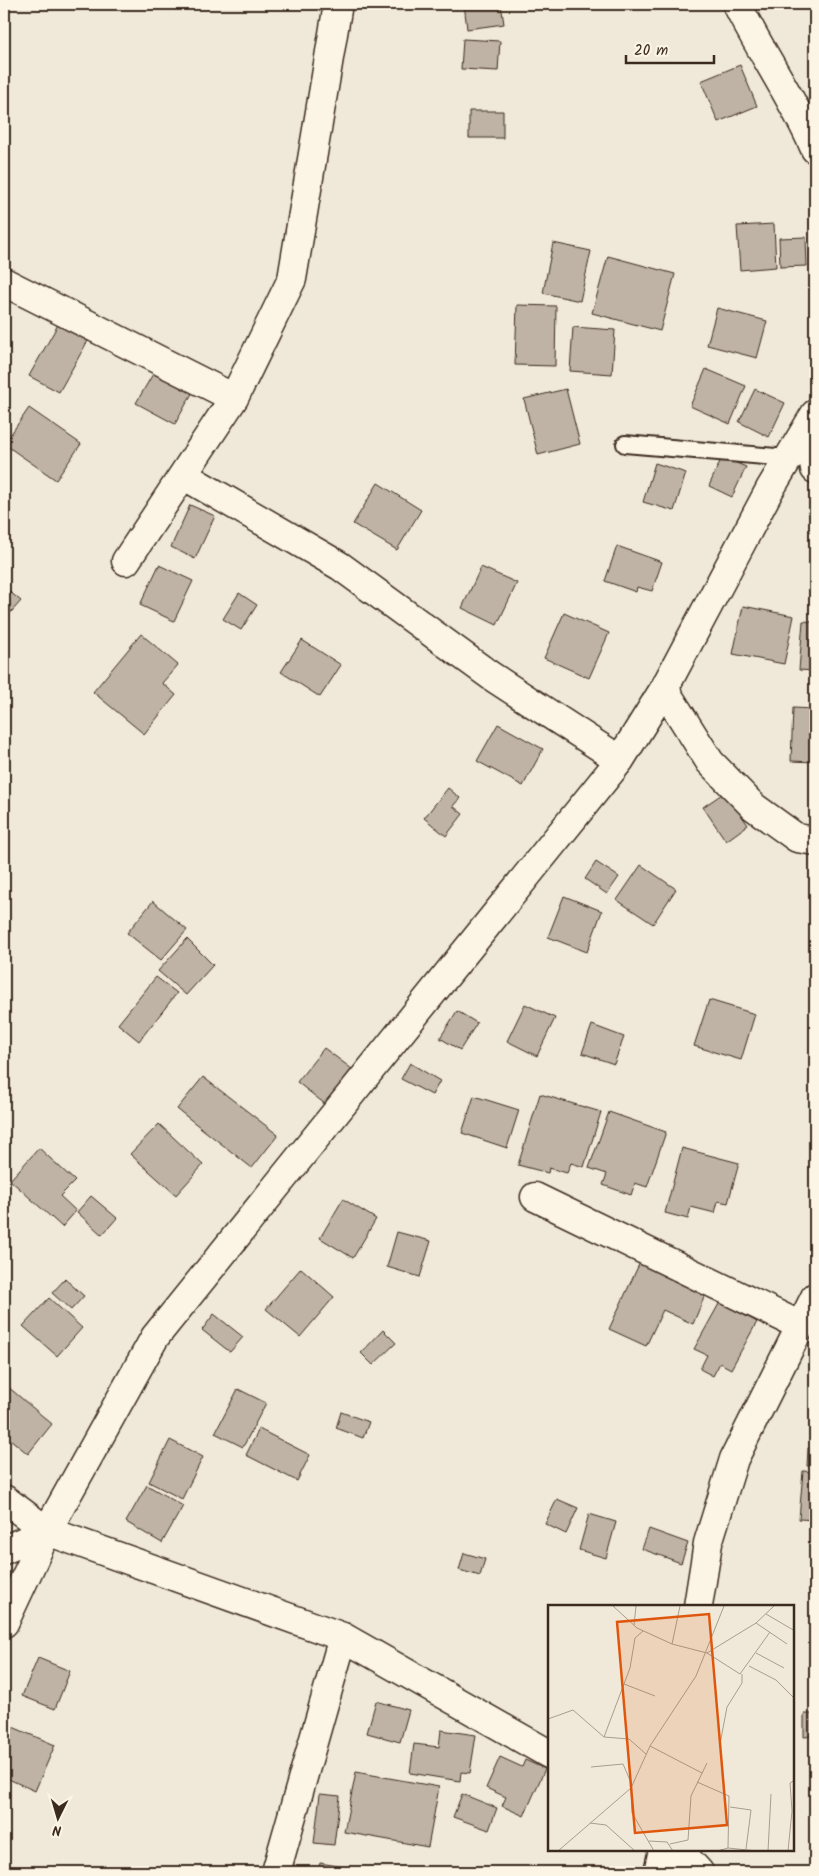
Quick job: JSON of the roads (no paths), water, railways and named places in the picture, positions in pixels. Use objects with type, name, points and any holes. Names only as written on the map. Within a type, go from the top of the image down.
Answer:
[{"type":"street","points":[[126,561],[234,398],[292,279],[338,4]]},
{"type":"street","points":[[738,4],[748,25],[801,116],[815,149]]},
{"type":"street","points":[[4,282],[234,398]]},
{"type":"street","points":[[4,1624],[47,1530],[155,1337],[620,760],[664,689],[787,458],[812,421]]},
{"type":"street","points":[[812,421],[815,469]]},
{"type":"street","points":[[183,475],[340,566],[491,676],[620,760]]},
{"type":"street","points":[[664,689],[710,762],[754,807],[797,838],[815,841]]},
{"type":"street","points":[[535,1197],[801,1326]]},
{"type":"street","points":[[698,1605],[708,1543],[734,1459],[815,1297]]},
{"type":"street","points":[[4,1499],[47,1530],[343,1637],[548,1753]]},
{"type":"street","points":[[4,1550],[47,1530]]},
{"type":"street","points":[[276,1872],[343,1637]]},
{"type":"street","points":[[658,1872],[663,1851]]},
{"type":"street","points":[[680,1851],[699,1872]]},
{"type":"lane","points":[[625,444],[787,458]]}]
